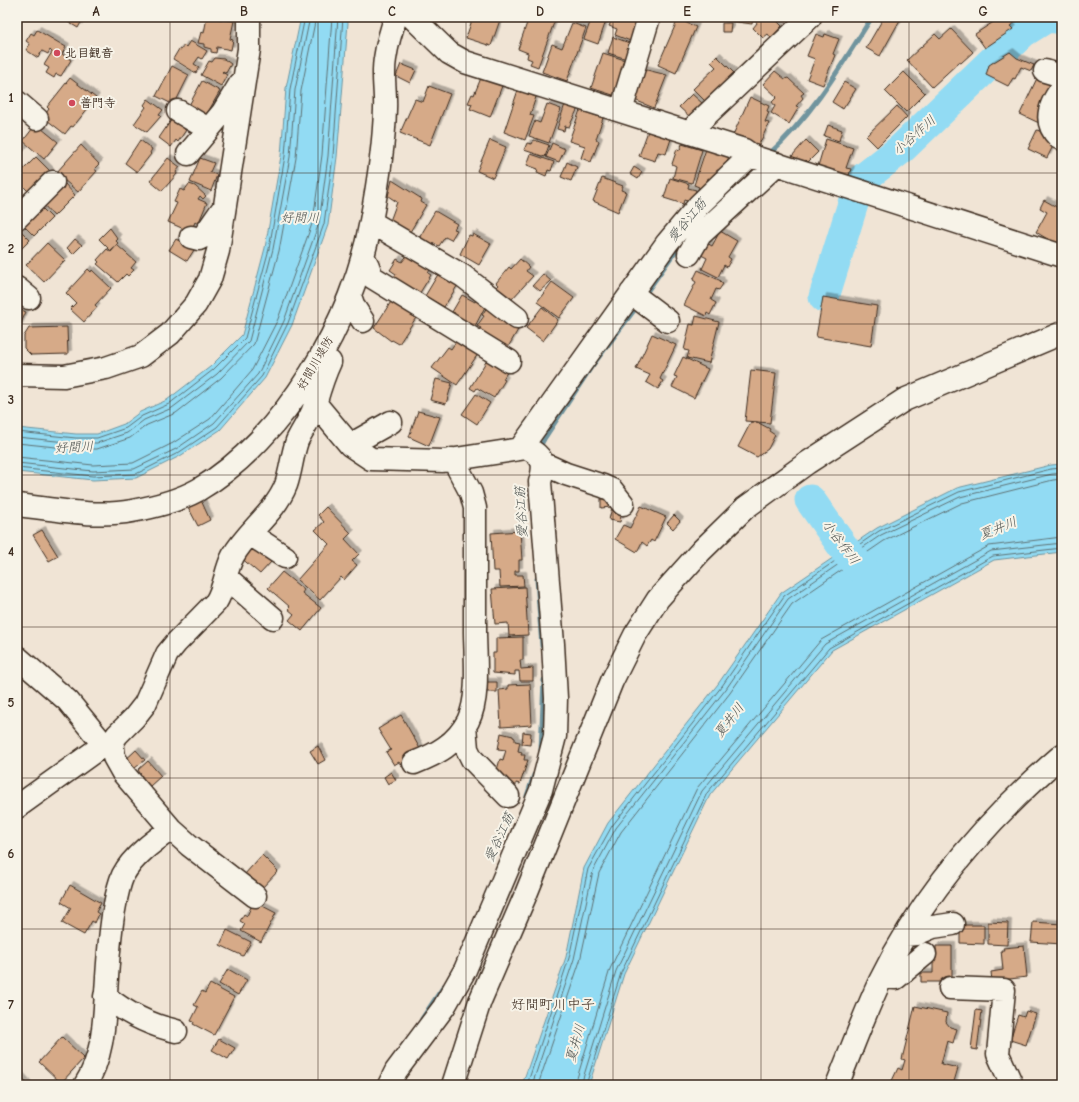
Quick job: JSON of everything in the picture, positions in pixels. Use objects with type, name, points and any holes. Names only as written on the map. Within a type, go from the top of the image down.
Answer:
[{"type":"street","points":[[17,375],[64,376],[106,368],[141,356],[170,334],[196,304],[210,279],[218,251],[250,49],[249,17]]},
{"type":"street","name":"好間川堤防","points":[[17,505],[100,513],[131,512],[155,506],[197,491],[232,467],[253,448],[284,413],[316,363],[338,322],[350,296],[362,256],[371,222],[382,144],[386,108],[384,60],[396,17]]},
{"type":"street","points":[[412,17],[449,53],[465,62],[744,150],[752,156],[1062,256]]},
{"type":"street","points":[[621,111],[649,17]]},
{"type":"street","points":[[690,133],[698,123],[810,17]]},
{"type":"street","points":[[188,154],[223,112],[245,76]]},
{"type":"street","points":[[1059,138],[1053,132],[1049,116],[1050,109],[1062,88]]},
{"type":"street","points":[[17,102],[38,119]]},
{"type":"street","points":[[178,111],[208,129]]},
{"type":"street","points":[[315,403],[350,445],[371,458],[442,461],[520,449],[524,446],[639,299],[667,243],[687,219],[752,156]]},
{"type":"street","points":[[689,254],[700,234],[776,164]]},
{"type":"street","points":[[21,205],[53,182]]},
{"type":"street","points":[[191,237],[199,239],[203,237],[225,207]]},
{"type":"street","points":[[371,222],[464,276],[517,318]]},
{"type":"street","points":[[362,256],[372,277],[508,361]]},
{"type":"street","points":[[350,296],[354,307],[363,321]]},
{"type":"street","points":[[639,299],[668,321]]},
{"type":"street","points":[[17,807],[108,744],[134,718],[145,704],[167,654],[216,602],[220,595],[232,558],[282,494],[286,485],[297,441],[314,409],[321,380],[332,356],[337,340],[338,322]]},
{"type":"street","points":[[453,1085],[480,1001],[612,681],[635,635],[658,599],[701,551],[745,508],[807,464],[904,400],[1062,333]]},
{"type":"street","points":[[350,445],[392,422]]},
{"type":"street","points":[[524,446],[539,455],[544,464],[612,490],[623,504]]},
{"type":"street","points":[[414,763],[443,750],[453,742],[465,726],[474,705],[476,666],[474,508],[471,493],[453,459]]},
{"type":"street","points":[[389,1085],[396,1071],[444,1007],[465,970],[538,797],[555,736],[556,689],[540,482],[544,464]]},
{"type":"street","points":[[250,534],[285,557]]},
{"type":"street","points":[[226,577],[272,618]]},
{"type":"street","points":[[17,657],[68,701],[108,744],[123,773],[171,829],[189,845],[255,896]]},
{"type":"street","points":[[556,689],[566,711],[572,750],[580,761]]},
{"type":"street","points":[[465,726],[467,749],[472,759],[508,796]]},
{"type":"street","points":[[837,1085],[883,977],[925,904],[993,819],[1028,784],[1062,755]]},
{"type":"street","points":[[88,1084],[99,1055],[103,1032],[112,922],[123,875],[138,856],[171,829]]},
{"type":"street","points":[[906,935],[916,934],[934,927],[953,924]]},
{"type":"street","points":[[883,977],[896,978],[925,954]]},
{"type":"street","points":[[950,988],[1004,990],[998,1054],[1012,1085]]},
{"type":"street","points":[[106,996],[127,1012],[163,1028],[176,1031]]},
{"type":"water","name":"好間川","points":[[301,17],[347,17],[348,23],[337,157],[328,225],[292,325],[265,378],[220,430],[180,456],[136,478],[93,480],[17,472],[17,428],[76,434],[97,434],[124,424],[140,412],[167,400],[210,367],[242,335],[265,248],[281,156],[286,88]]},
{"type":"water","name":"夏井川","points":[[1062,464],[1062,552],[994,560],[832,650],[710,795],[624,974],[589,1085],[522,1085],[566,957],[584,868],[608,823],[718,684],[781,593],[877,528],[957,488],[1051,465]]},
{"type":"building","points":[[71,17],[84,17],[78,28],[68,22]]},
{"type":"building","points":[[207,17],[234,21],[230,39],[233,40],[231,50],[217,47],[216,53],[211,52],[211,49],[204,47],[204,44],[198,43],[201,32],[204,33]]},
{"type":"building","points":[[473,17],[501,17],[491,46],[466,38]]},
{"type":"building","points":[[529,17],[556,17],[538,67],[530,64],[532,60],[527,58],[528,53],[518,49]]},
{"type":"building","points":[[592,17],[606,21],[598,44],[584,39]]},
{"type":"building","points":[[613,17],[642,17],[633,42],[615,35],[617,29],[609,26]]},
{"type":"building","points":[[715,17],[753,17],[752,24],[715,19]]},
{"type":"building","points":[[756,17],[773,17],[782,26],[771,38],[768,34],[763,38],[753,28],[757,23],[754,19]]},
{"type":"building","points":[[884,17],[895,17],[900,20],[880,56],[866,48]]},
{"type":"building","points":[[1001,17],[1023,17],[1010,26],[1013,29],[985,48],[975,34]]},
{"type":"building","points":[[678,19],[696,27],[676,73],[658,65]]},
{"type":"building","points":[[572,23],[586,28],[567,81],[542,72],[552,44],[562,48]]},
{"type":"building","points":[[722,23],[731,23],[730,32],[722,32]]},
{"type":"building","points":[[951,29],[973,52],[961,63],[959,62],[932,87],[907,60],[935,34],[940,39]]},
{"type":"building","name":"北目観音","points":[[37,30],[66,47],[62,54],[71,60],[61,76],[56,74],[54,78],[46,73],[49,68],[44,65],[52,52],[50,50],[48,54],[42,51],[38,58],[26,50],[30,44],[26,41],[31,33],[34,35]]},
{"type":"building","points":[[816,34],[824,37],[825,34],[839,39],[833,54],[835,55],[823,85],[807,79],[815,59],[807,56]]},
{"type":"building","points":[[613,37],[635,45],[630,60],[608,53]]},
{"type":"building","points":[[190,41],[207,51],[202,59],[199,57],[194,64],[199,67],[196,73],[173,59],[179,49],[181,50],[184,45],[186,47]]},
{"type":"building","points":[[1010,52],[1017,58],[1034,65],[1031,71],[1021,67],[1015,79],[1013,78],[1008,86],[986,75],[989,65]]},
{"type":"building","points":[[603,53],[628,61],[616,96],[591,88]]},
{"type":"building","points":[[717,56],[736,75],[707,103],[693,89],[716,67],[711,62]]},
{"type":"building","points":[[215,58],[224,59],[231,64],[226,73],[223,71],[222,72],[227,75],[221,86],[201,75],[209,61],[212,62]]},
{"type":"building","points":[[401,64],[416,70],[410,83],[396,76]]},
{"type":"building","points":[[172,66],[189,75],[174,105],[156,96]]},
{"type":"building","points":[[643,69],[667,75],[654,108],[632,99]]},
{"type":"building","points":[[775,71],[785,79],[788,78],[804,93],[801,95],[803,98],[796,106],[799,107],[789,124],[771,113],[775,106],[772,102],[777,97],[763,84]]},
{"type":"building","points":[[904,72],[925,93],[906,112],[885,91]]},
{"type":"building","points":[[1039,74],[1058,83],[1039,123],[1020,114]]},
{"type":"building","name":"普門寺","points":[[70,78],[96,98],[73,127],[71,126],[65,134],[43,117],[49,109],[47,107]]},
{"type":"building","points":[[481,78],[502,86],[490,117],[470,109],[472,104],[468,103],[472,94],[474,95]]},
{"type":"building","points":[[202,81],[220,91],[203,121],[186,111]]},
{"type":"building","points":[[844,82],[856,89],[843,109],[832,102]]},
{"type":"building","points":[[429,86],[450,94],[430,145],[400,133],[415,99],[423,102]]},
{"type":"building","points":[[518,90],[536,97],[530,115],[534,116],[525,140],[504,132]]},
{"type":"building","points":[[692,94],[703,104],[690,117],[679,107]]},
{"type":"building","points":[[750,97],[769,106],[767,111],[769,112],[765,122],[769,123],[758,147],[733,135]]},
{"type":"building","points":[[148,99],[163,110],[159,115],[161,116],[147,132],[134,124],[146,107],[144,105]]},
{"type":"building","points":[[547,104],[561,109],[549,143],[529,136],[535,121],[540,123]]},
{"type":"building","points":[[565,104],[578,108],[569,127],[565,126],[564,131],[557,129]]},
{"type":"building","points":[[897,106],[907,117],[877,147],[866,136]]},
{"type":"building","points":[[580,110],[603,118],[596,139],[599,141],[591,162],[581,158],[585,146],[569,141]]},
{"type":"building","points":[[174,116],[187,125],[184,129],[186,130],[178,142],[176,140],[171,147],[159,138]]},
{"type":"building","points":[[36,124],[58,142],[44,159],[23,141]]},
{"type":"building","points":[[828,125],[842,130],[839,141],[824,136]]},
{"type":"building","points":[[1037,130],[1057,138],[1047,158],[1028,149]]},
{"type":"building","points":[[648,131],[671,139],[666,154],[658,152],[655,161],[639,156]]},
{"type":"building","points":[[826,139],[853,148],[846,168],[851,169],[848,178],[818,166]]},
{"type":"building","points":[[140,140],[152,149],[151,154],[137,172],[125,163]]},
{"type":"building","points":[[490,140],[506,147],[493,178],[477,171]]},
{"type":"building","points":[[534,140],[549,145],[545,157],[524,150],[527,143],[532,144]]},
{"type":"building","points":[[806,140],[818,152],[808,162],[806,160],[804,166],[791,163],[792,156]]},
{"type":"building","points":[[17,143],[24,150],[17,158]]},
{"type":"building","points":[[552,143],[565,149],[559,162],[546,157]]},
{"type":"building","points":[[682,144],[702,150],[692,183],[673,178],[676,166],[672,164],[677,149],[680,150]]},
{"type":"building","points":[[81,145],[99,164],[94,169],[97,171],[78,192],[56,173]]},
{"type":"building","points":[[706,149],[729,156],[724,172],[717,170],[714,180],[708,178],[706,186],[697,192],[699,187],[694,185]]},
{"type":"building","points":[[531,154],[554,162],[551,171],[548,170],[546,176],[537,172],[538,169],[527,165]]},
{"type":"building","points":[[36,157],[51,172],[30,193],[17,180],[17,176]]},
{"type":"building","points":[[168,158],[180,167],[176,172],[177,174],[162,191],[150,181]]},
{"type":"building","points":[[200,158],[214,163],[210,172],[217,175],[211,191],[190,182]]},
{"type":"building","points":[[567,162],[577,167],[571,181],[561,177]]},
{"type":"building","points":[[634,167],[642,172],[638,179],[630,174]]},
{"type":"building","points":[[602,178],[623,186],[621,190],[626,192],[618,212],[593,201]]},
{"type":"building","points":[[670,178],[689,184],[688,188],[696,190],[692,203],[684,200],[683,204],[664,198]]},
{"type":"building","points":[[392,180],[422,199],[421,202],[426,205],[410,232],[390,221],[397,202],[388,196]]},
{"type":"building","points":[[64,183],[75,195],[54,216],[43,204]]},
{"type":"building","points":[[189,184],[195,186],[206,196],[203,199],[200,196],[198,199],[207,203],[198,224],[195,222],[192,229],[186,230],[168,222],[177,203],[174,202],[180,189],[184,191]]},
{"type":"building","points":[[1044,200],[1062,210],[1062,248],[1036,232],[1047,212],[1040,208]]},
{"type":"building","points":[[40,206],[52,218],[34,236],[22,224]]},
{"type":"building","points":[[435,211],[457,224],[454,229],[457,230],[451,240],[445,237],[439,246],[434,243],[431,248],[418,240]]},
{"type":"building","points":[[17,227],[30,240],[17,253]]},
{"type":"building","points":[[110,228],[118,239],[116,241],[118,243],[111,251],[99,239]]},
{"type":"building","points":[[720,231],[737,241],[728,257],[731,259],[727,267],[724,265],[718,277],[702,269],[707,258],[699,254],[705,242],[712,246]]},
{"type":"building","points":[[473,234],[491,244],[479,265],[460,254],[469,235],[472,236]]},
{"type":"building","points":[[75,239],[82,245],[73,254],[67,248]]},
{"type":"building","points":[[176,239],[194,250],[187,261],[169,250]]},
{"type":"building","points":[[47,243],[65,260],[44,282],[26,265]]},
{"type":"building","points":[[117,245],[136,262],[131,268],[134,270],[128,276],[126,274],[118,282],[97,264],[99,262],[97,260],[107,249],[111,252]]},
{"type":"building","points":[[409,253],[432,267],[428,273],[431,275],[416,299],[390,283],[396,274],[390,270],[397,259],[402,262]]},
{"type":"building","points":[[520,259],[529,267],[526,271],[533,276],[511,300],[496,287],[498,285],[496,283],[509,267],[511,269]]},
{"type":"building","points":[[88,269],[91,272],[92,270],[111,288],[95,305],[97,307],[84,322],[70,309],[76,303],[66,293]]},
{"type":"building","points":[[698,270],[721,281],[720,282],[723,284],[719,290],[716,289],[711,300],[716,303],[710,315],[707,313],[706,316],[684,305],[696,282],[693,280]]},
{"type":"building","points":[[440,271],[459,283],[444,307],[425,296]]},
{"type":"building","points":[[543,274],[551,281],[540,291],[533,285]]},
{"type":"building","points":[[552,282],[574,298],[559,318],[537,302]]},
{"type":"building","points":[[462,295],[475,302],[478,296],[487,303],[471,334],[450,321],[455,313],[452,312]]},
{"type":"building","points":[[394,297],[419,313],[399,344],[392,340],[391,341],[374,328]]},
{"type":"building","points":[[823,297],[877,306],[871,346],[816,337]]},
{"type":"building","points":[[489,304],[519,328],[507,349],[478,332],[481,328],[477,326],[484,316],[482,315]]},
{"type":"building","points":[[542,307],[558,320],[543,341],[526,328]]},
{"type":"building","points":[[17,308],[26,312],[17,331]]},
{"type":"building","points":[[696,316],[719,322],[709,363],[687,358],[689,351],[684,350],[690,324],[694,325]]},
{"type":"building","points":[[67,327],[68,354],[31,355],[24,348],[24,336],[29,328]]},
{"type":"building","points":[[652,334],[676,345],[660,379],[663,381],[658,389],[646,382],[650,375],[636,369]]},
{"type":"building","points":[[457,340],[478,354],[457,385],[432,368],[448,347],[451,349]]},
{"type":"building","points":[[683,357],[708,369],[694,398],[672,387],[677,377],[674,376]]},
{"type":"building","points":[[487,360],[509,369],[503,379],[505,380],[494,398],[477,388],[475,391],[470,388]]},
{"type":"building","points":[[751,370],[776,373],[770,423],[745,421]]},
{"type":"building","points":[[436,379],[452,383],[446,404],[430,400]]},
{"type":"building","points":[[476,394],[490,403],[477,424],[462,414]]},
{"type":"building","points":[[418,411],[440,417],[429,446],[409,437]]},
{"type":"building","points":[[751,422],[757,422],[770,429],[769,431],[775,435],[768,449],[757,457],[738,447]]},
{"type":"building","points":[[200,498],[210,520],[198,526],[187,505]]},
{"type":"building","points":[[611,498],[611,507],[601,508],[601,499]]},
{"type":"building","points":[[641,506],[666,517],[654,542],[651,540],[647,546],[642,542],[637,552],[615,539],[623,525],[630,528]]},
{"type":"building","points":[[326,507],[351,533],[345,539],[359,554],[352,561],[357,565],[344,580],[341,577],[320,600],[297,580],[329,544],[315,530],[324,522],[318,515]]},
{"type":"building","points":[[612,507],[622,510],[620,522],[609,520]]},
{"type":"building","points":[[674,515],[680,521],[673,529],[667,523]]},
{"type":"building","points":[[42,530],[58,556],[49,561],[33,535]]},
{"type":"building","points":[[520,531],[522,560],[519,560],[519,571],[515,571],[515,575],[523,575],[524,586],[500,587],[499,571],[493,571],[491,533]]},
{"type":"building","points":[[251,544],[271,562],[260,574],[240,557]]},
{"type":"building","points":[[282,572],[304,590],[302,593],[321,608],[302,631],[289,620],[294,614],[288,609],[290,607],[268,588]]},
{"type":"building","points":[[525,587],[528,635],[509,636],[508,623],[495,624],[492,589]]},
{"type":"building","points":[[523,637],[523,660],[520,660],[521,669],[533,668],[533,681],[520,681],[519,671],[515,671],[515,675],[493,673],[493,653],[496,653],[496,638]]},
{"type":"building","points":[[483,682],[497,682],[497,692],[483,692]]},
{"type":"building","points":[[530,684],[532,725],[501,727],[499,690],[508,689],[508,685]]},
{"type":"building","points":[[401,715],[423,754],[402,767],[399,762],[394,765],[386,752],[391,750],[378,729]]},
{"type":"building","points":[[523,732],[531,733],[530,745],[522,744]]},
{"type":"building","points":[[501,733],[513,736],[515,741],[520,742],[518,751],[522,752],[521,755],[525,755],[524,760],[528,760],[520,784],[516,783],[516,786],[501,783],[499,778],[500,771],[497,770],[500,759],[503,760],[506,750],[498,749]]},
{"type":"building","points":[[318,746],[325,760],[318,764],[310,751]]},
{"type":"building","points":[[136,750],[145,760],[130,772],[122,763]]},
{"type":"building","points":[[148,761],[161,776],[149,787],[141,777],[142,776],[138,770]]},
{"type":"building","points":[[391,772],[396,780],[388,784],[384,777]]},
{"type":"building","points":[[262,855],[278,871],[260,890],[244,875]]},
{"type":"building","points":[[70,885],[101,903],[96,912],[99,914],[95,923],[92,921],[84,935],[62,923],[71,908],[61,902]]},
{"type":"building","points":[[251,900],[276,913],[261,942],[241,931],[245,924],[240,921],[244,914],[247,916],[251,907],[249,905]]},
{"type":"building","points":[[988,922],[1008,923],[1007,945],[988,944]]},
{"type":"building","points":[[1033,922],[1062,924],[1062,944],[1031,942]]},
{"type":"building","points":[[960,925],[984,925],[984,944],[960,943]]},
{"type":"building","points":[[227,930],[251,942],[243,956],[220,945]]},
{"type":"building","points":[[936,946],[952,946],[952,977],[945,978],[945,982],[921,982],[921,973],[933,973],[933,950],[936,950]]},
{"type":"building","points":[[1024,946],[1027,977],[992,981],[991,972],[1003,970],[1001,950],[1004,950],[1003,948]]},
{"type":"building","points":[[228,969],[247,980],[238,995],[219,984]]},
{"type":"building","points":[[210,984],[234,997],[214,1035],[193,1024],[194,1022],[191,1021],[198,1007],[194,1005],[202,991],[205,993]]},
{"type":"building","points":[[915,1006],[947,1013],[946,1022],[950,1027],[957,1029],[953,1043],[947,1041],[941,1064],[958,1068],[953,1085],[936,1083],[940,1085],[890,1085],[898,1068],[902,1070],[905,1060],[902,1059]]},
{"type":"building","points":[[976,1010],[982,1011],[977,1050],[971,1049]]},
{"type":"building","points":[[1026,1011],[1036,1014],[1026,1045],[1010,1040],[1018,1015],[1024,1017]]},
{"type":"building","points":[[62,1037],[84,1058],[61,1083],[39,1062]]},
{"type":"building","points":[[219,1039],[235,1048],[228,1059],[212,1050]]},
{"type":"building","points":[[17,1073],[28,1085],[17,1085]]},
{"type":"waterway","name":"愛谷江筋","points":[[768,155],[784,140],[825,90],[872,17]]},
{"type":"waterway","name":"小谷作川","points":[[824,297],[860,181],[901,149],[1023,32],[1047,17],[1062,19]]},
{"type":"waterway","name":"愛谷江筋","points":[[643,297],[686,236]]},
{"type":"waterway","name":"愛谷江筋","points":[[538,450],[592,366],[638,305]]},
{"type":"waterway","name":"小谷作川","points":[[810,500],[848,554],[873,580]]},
{"type":"waterway","name":"愛谷江筋","points":[[537,579],[542,646]]},
{"type":"waterway","name":"愛谷江筋","points":[[541,750],[544,680]]},
{"type":"waterway","name":"愛谷江筋","points":[[527,796],[534,775]]},
{"type":"waterway","name":"愛谷江筋","points":[[422,1019],[444,986]]},
{"type":"place","name":"北目観音","points":[[57,53]]},
{"type":"place","name":"普門寺","points":[[72,103]]},
{"type":"district","name":"好間町川中子","points":[[553,1004]]}]
